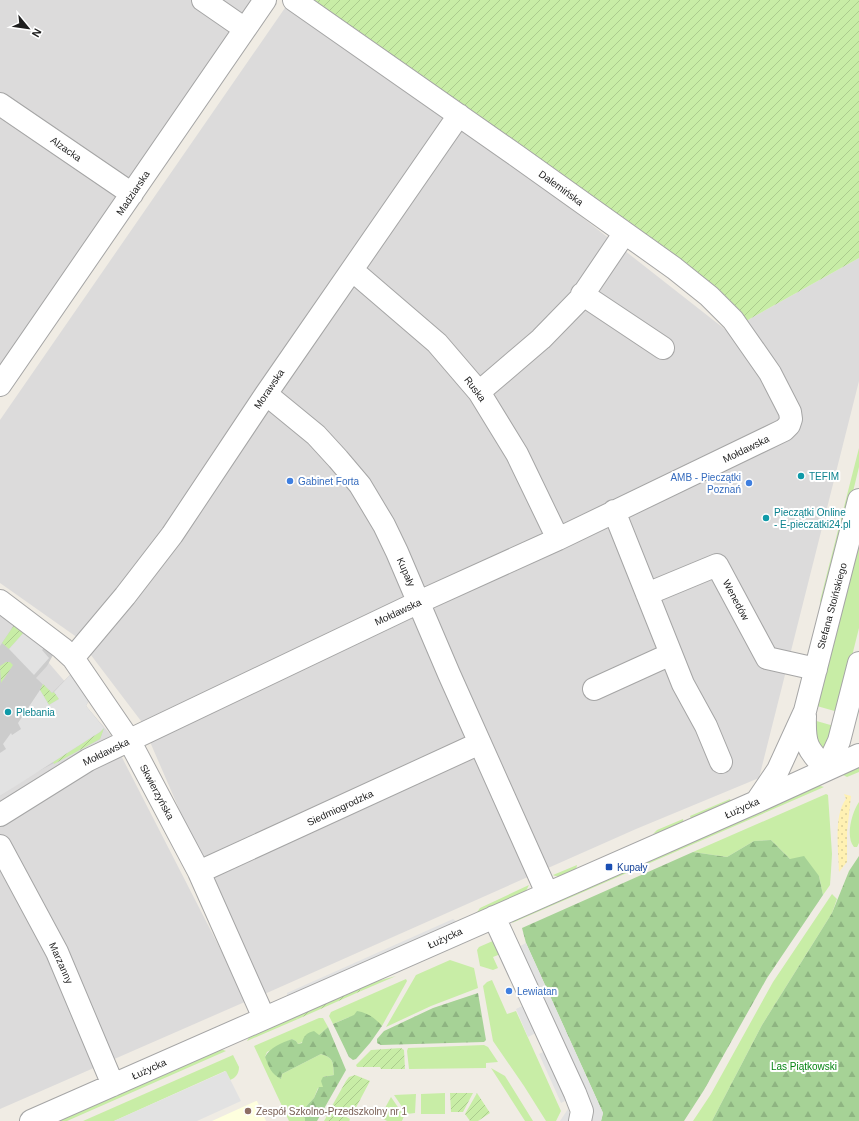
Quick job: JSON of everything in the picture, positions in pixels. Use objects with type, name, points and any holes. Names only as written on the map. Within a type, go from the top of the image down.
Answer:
[{"type":"street","points":[[203,0],[245,29]]},
{"type":"street","name":"Madziarska","points":[[0,386],[6,363],[132,194],[265,0]]},
{"type":"street","name":"Dalemińska","points":[[294,0],[674,268],[709,296],[729,316],[770,374],[790,412]]},
{"type":"street","name":"Alzacka","points":[[0,104],[132,194]]},
{"type":"street","name":"Morawska","points":[[73,658],[172,535],[266,394],[459,115]]},
{"type":"street","points":[[479,392],[542,339],[582,294],[624,234]]},
{"type":"street","name":"Ruska","points":[[352,270],[437,343],[479,392],[517,454],[558,539]]},
{"type":"street","points":[[582,294],[663,348]]},
{"type":"street","name":"Kupały","points":[[266,394],[316,435],[360,485],[384,525],[547,893]]},
{"type":"street","name":"Mołdawska","points":[[0,815],[88,760],[419,602],[558,539],[784,430],[789,425],[791,419],[790,412]]},
{"type":"street","name":"Stefana Stoińskiego","points":[[756,802],[778,770],[805,710],[859,500]]},
{"type":"street","points":[[614,511],[683,684],[706,726],[721,762]]},
{"type":"street","name":"Wenedów","points":[[647,594],[717,565],[767,658],[816,669]]},
{"type":"street","name":"Skwierzyńska","points":[[0,601],[73,658],[130,740],[199,872],[264,1018]]},
{"type":"street","points":[[594,689],[671,654]]},
{"type":"street","points":[[826,769],[840,741],[856,700],[859,663]]},
{"type":"street","name":"Stefana Stoińskiego","points":[[805,710],[804,731],[808,748],[826,769]]},
{"type":"street","name":"Siedmiogrodzka","points":[[199,872],[480,743]]},
{"type":"street","name":"Łużycka","points":[[31,1121],[494,918],[547,893],[756,802],[859,755]]},
{"type":"street","name":"Marzanny","points":[[0,846],[57,952],[113,1085]]},
{"type":"street","points":[[494,918],[575,1093],[582,1111],[580,1121]]},
{"type":"shaded area","points":[[0,0],[262,0],[0,383]]},
{"type":"shaded area","points":[[287,5],[555,196],[731,334],[746,321],[859,258],[859,381],[759,778],[636,829],[260,996],[141,721],[78,638],[0,583],[0,420]]},
{"type":"shaded area","points":[[0,612],[11,619],[110,734],[247,1001],[0,1109]]},
{"type":"shaded area","points":[[17,621],[53,655],[47,666],[36,678],[52,693],[70,675],[89,700],[86,706],[104,728],[100,739],[31,775],[0,796],[0,646]]},
{"type":"shaded area","points":[[26,630],[45,647],[42,650],[49,658],[34,675],[9,649]]},
{"type":"shaded area","points":[[70,675],[89,700],[86,706],[104,728],[0,796],[0,753],[6,749],[3,744],[11,733],[12,735],[21,729],[18,723],[40,690],[49,705],[59,699],[54,692]]},
{"type":"shaded area","points":[[453,919],[459,923],[287,999],[287,993]]},
{"type":"shaded area","points":[[526,943],[603,1113],[601,1121],[590,1121],[593,1115],[515,949]]},
{"type":"shaded area","points":[[526,1004],[538,1032],[528,1037],[516,1009]]},
{"type":"shaded area","points":[[547,1050],[569,1099],[561,1103],[539,1054]]},
{"type":"shaded area","points":[[226,1071],[241,1101],[197,1121],[114,1121]]},
{"type":"shaded area","name":"Zespół Szkolno-Przedszkolny nr 1","points":[[256,1101],[266,1121],[212,1121]]},
{"type":"shaded area","points":[[568,1109],[573,1121],[560,1121]]},
{"type":"green space","points":[[307,0],[859,0],[859,258],[746,321],[680,259],[656,241]]},
{"type":"green space","points":[[859,448],[859,467],[842,537],[821,605],[820,601]]},
{"type":"green space","points":[[859,532],[859,628],[838,712],[817,706]]},
{"type":"green space","points":[[17,621],[26,630],[9,649],[2,643]]},
{"type":"green space","points":[[6,662],[10,662],[13,665],[1,683],[0,666]]},
{"type":"green space","points":[[43,684],[52,693],[54,692],[59,699],[49,705],[40,690]]},
{"type":"green space","points":[[813,720],[834,726],[828,746],[820,751]]},
{"type":"green space","points":[[104,728],[100,739],[54,764],[53,762]]},
{"type":"green space","points":[[859,766],[859,772],[847,777],[841,774]]},
{"type":"green space","points":[[817,785],[824,787],[512,923],[516,918]]},
{"type":"green space","points":[[826,794],[828,795],[832,854],[830,885],[823,895],[819,876],[790,859],[771,840],[754,841],[727,857],[693,852]]},
{"type":"green space","points":[[730,799],[732,804],[692,821],[690,816]]},
{"type":"green space","points":[[859,802],[859,843],[857,847],[854,847],[851,843],[850,824],[856,806]]},
{"type":"green space","points":[[683,819],[684,824],[653,834],[657,830]]},
{"type":"green space","points":[[771,840],[790,859],[804,856],[819,876],[823,895],[767,978],[704,1090],[684,1121],[601,1121],[603,1113],[526,943],[522,928],[693,852],[727,857],[754,841]]},
{"type":"green space","name":"Las Piątkowski","points":[[859,856],[859,1121],[712,1121],[762,1025],[832,913],[849,871]]},
{"type":"green space","points":[[577,865],[576,870],[567,874],[562,876],[553,875]]},
{"type":"green space","points":[[529,885],[525,893],[475,915],[480,908]]},
{"type":"green space","points":[[832,894],[837,899],[832,913],[762,1025],[712,1121],[693,1121],[711,1094],[773,982]]},
{"type":"green space","points":[[495,940],[503,953],[493,957],[498,968],[493,970],[480,966],[477,950],[479,947]]},
{"type":"green space","points":[[450,960],[474,968],[478,988],[431,1006],[386,1027],[416,975]]},
{"type":"green space","points":[[396,976],[361,991],[359,986]]},
{"type":"green space","points":[[406,979],[407,981],[382,1026],[370,1017],[358,1015],[333,1024],[329,1016],[331,1012]]},
{"type":"green space","points":[[492,980],[507,1014],[516,1011],[561,1111],[556,1121],[546,1121],[493,1041],[483,986]]},
{"type":"green space","points":[[359,986],[361,991],[298,1019],[293,1017]]},
{"type":"green space","points":[[478,993],[486,1040],[484,1042],[381,1045],[377,1043],[377,1039],[384,1031],[433,1008]]},
{"type":"green space","points":[[357,1011],[371,1016],[382,1026],[370,1043],[356,1059],[353,1060],[349,1057],[333,1024],[354,1015]]},
{"type":"green space","points":[[293,1017],[298,1019],[247,1041],[252,1032]]},
{"type":"green space","points":[[319,1018],[323,1018],[328,1027],[319,1035],[298,1044],[292,1039],[267,1052],[265,1057],[281,1079],[282,1074],[321,1054],[328,1057],[332,1061],[334,1075],[323,1077],[323,1087],[318,1088],[314,1098],[299,1114],[305,1118],[305,1121],[289,1121],[254,1046]]},
{"type":"green space","points":[[328,1027],[346,1070],[317,1121],[305,1121],[305,1118],[299,1114],[314,1098],[319,1087],[323,1087],[321,1081],[323,1077],[334,1075],[331,1059],[321,1054],[282,1074],[281,1079],[269,1067],[265,1057],[273,1048],[280,1044],[292,1039],[298,1044],[302,1043],[305,1036],[308,1034],[314,1031],[319,1035]]},
{"type":"green space","points":[[484,1045],[488,1047],[498,1062],[486,1063],[486,1068],[409,1069],[408,1048]]},
{"type":"green space","points":[[218,1048],[226,1051],[67,1121],[54,1121]]},
{"type":"green space","points":[[401,1048],[404,1050],[405,1069],[381,1069],[380,1067],[357,1067],[356,1065],[371,1050]]},
{"type":"green space","points":[[233,1055],[239,1067],[237,1075],[230,1080],[225,1071],[114,1121],[83,1121]]},
{"type":"green space","points":[[491,1068],[505,1076],[533,1121],[525,1121]]},
{"type":"green space","points":[[355,1075],[370,1081],[352,1115],[332,1106],[346,1081],[349,1077]]},
{"type":"green space","points":[[445,1093],[445,1114],[421,1114],[421,1094]]},
{"type":"green space","points":[[450,1093],[473,1093],[463,1112],[451,1112]]},
{"type":"green space","points":[[477,1093],[490,1113],[478,1121],[470,1121],[465,1114]]},
{"type":"green space","points":[[416,1094],[415,1113],[407,1114],[394,1095]]},
{"type":"green space","points":[[391,1097],[404,1116],[402,1121],[387,1121],[380,1117]]},
{"type":"green space","points":[[331,1109],[350,1119],[349,1121],[324,1121]]},
{"type":"sand","points":[[844,794],[851,796],[847,832],[847,862],[839,872],[838,824],[839,815],[846,799]]},
{"type":"place","name":"TEFIM","points":[[801,476]]},
{"type":"place","name":"Gabinet Forta","points":[[290,481]]},
{"type":"place","name":"AMB - Pieczątki Poznań","points":[[749,483]]},
{"type":"place","name":"Pieczątki Online - E-pieczatki24.pl","points":[[766,518]]},
{"type":"place","name":"Plebania","points":[[8,712]]},
{"type":"place","name":"Kupały","points":[[609,867]]},
{"type":"place","name":"Lewiatan","points":[[509,991]]},
{"type":"place","name":"Zespół Szkolno-Przedszkolny nr 1","points":[[248,1111]]}]
